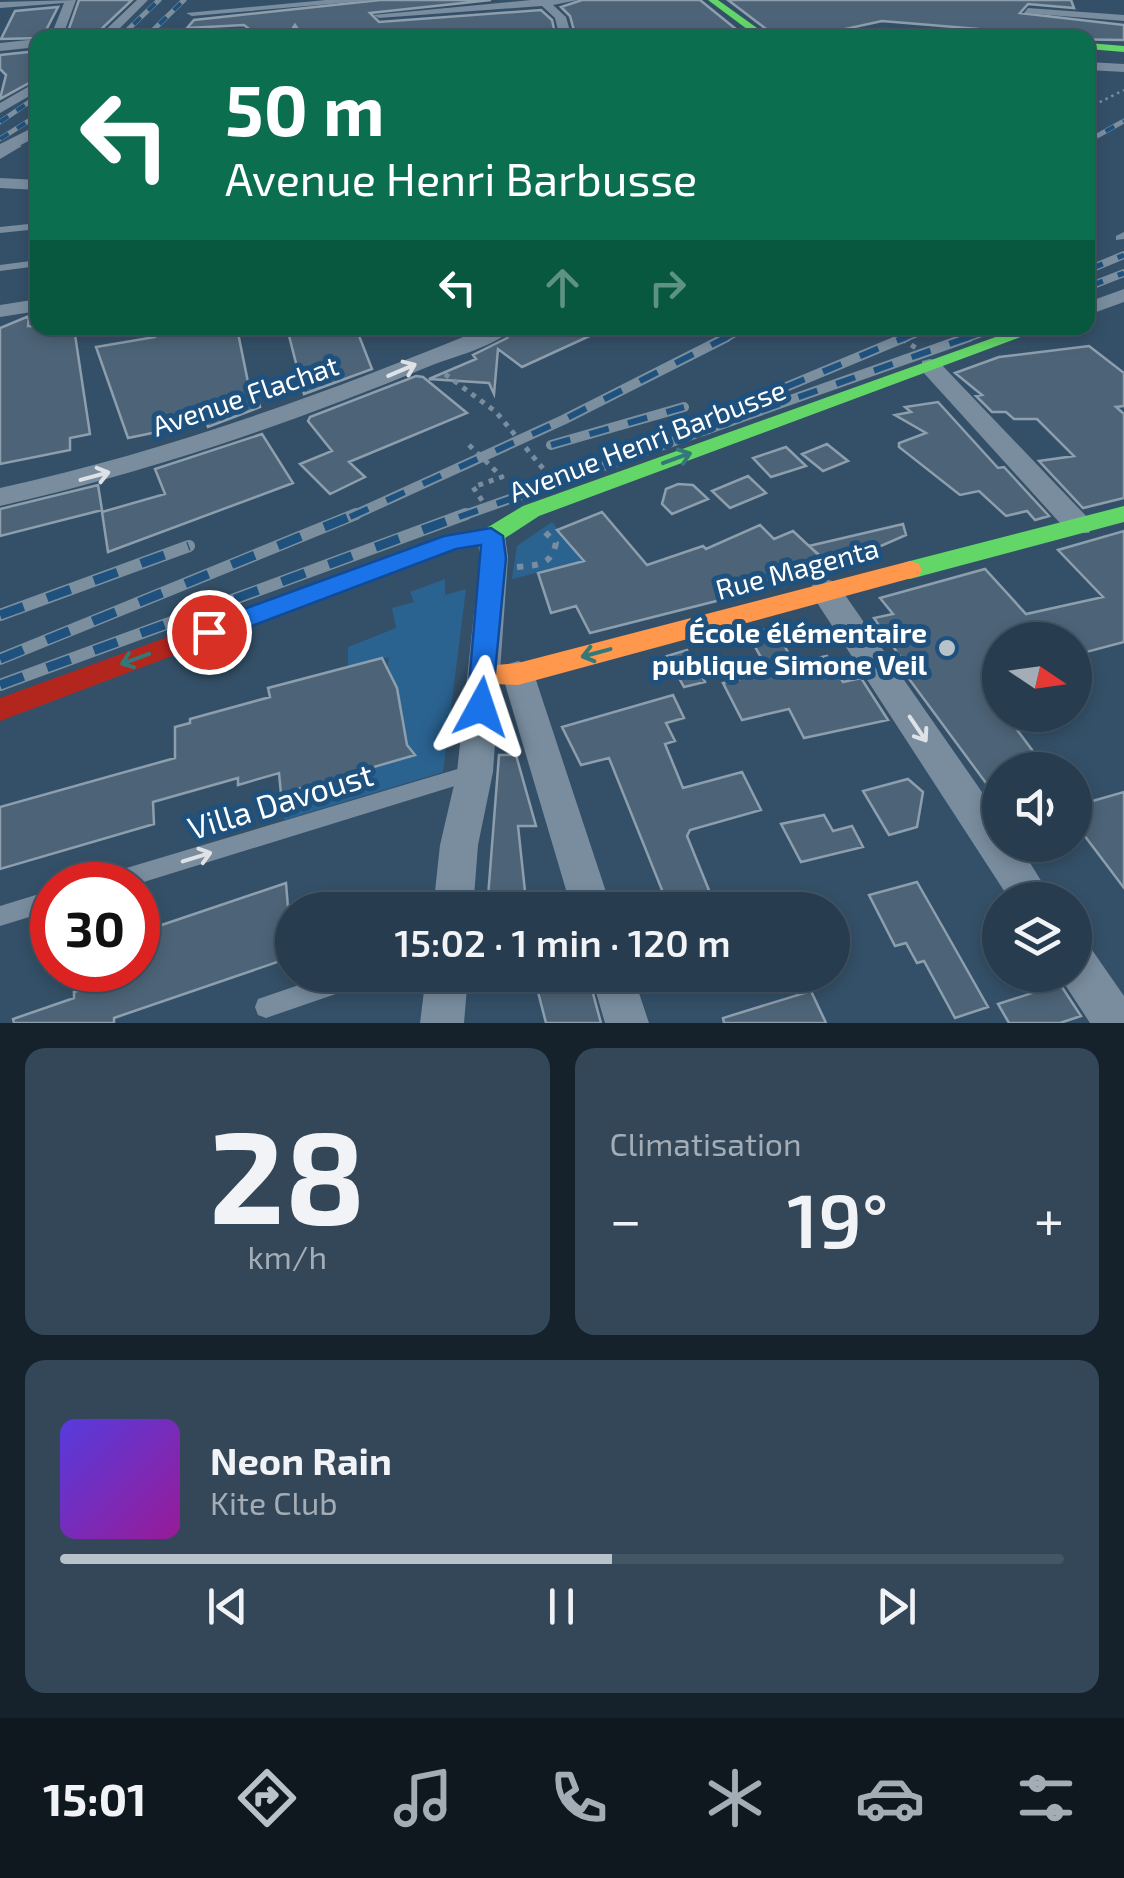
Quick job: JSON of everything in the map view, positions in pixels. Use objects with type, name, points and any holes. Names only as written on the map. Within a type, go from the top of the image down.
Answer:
[{"type":"street","points":[[0,5],[68,0],[59,30]]},
{"type":"street","points":[[112,30],[143,0]]},
{"type":"street","points":[[177,30],[202,0]]},
{"type":"street","points":[[192,14],[371,0],[382,21],[573,0]]},
{"type":"street","points":[[712,0],[756,30]]},
{"type":"street","points":[[544,1],[560,17],[564,30]]},
{"type":"street","points":[[1028,12],[1124,18]]},
{"type":"street","points":[[1095,45],[1123,42],[1110,16]]},
{"type":"street","points":[[0,46],[30,44]]},
{"type":"street","points":[[1095,66],[1124,68]]},
{"type":"street","points":[[0,109],[30,90]]},
{"type":"street","points":[[6,150],[30,134]]},
{"type":"street","points":[[0,170],[30,171]]},
{"type":"street","points":[[0,184],[30,185]]},
{"type":"street","points":[[1095,305],[1124,295]]},
{"type":"street","points":[[0,311],[30,306]]},
{"type":"street","name":"Avenue Flachat","points":[[0,498],[98,476],[350,392],[485,335]]},
{"type":"street","name":"Avenue Henri Barbusse","points":[[0,710],[491,525],[1016,335]]},
{"type":"street","points":[[930,366],[1080,526]]},
{"type":"street","name":"Rue Magenta","points":[[501,674],[1124,514]]},
{"type":"street","points":[[491,525],[501,674],[585,892]]},
{"type":"street","points":[[825,590],[1021,882]]},
{"type":"street","points":[[455,892],[459,845],[501,674]]},
{"type":"street","points":[[1092,987],[1116,1023]]},
{"type":"street","points":[[442,1023],[445,992]]},
{"type":"street","points":[[617,992],[627,1023]]},
{"type":"lane","points":[[0,230],[30,227]]},
{"type":"lane","points":[[0,268],[30,264]]},
{"type":"lane","name":"Villa Davoust","points":[[160,868],[475,772]]},
{"type":"lane","points":[[0,916],[30,907]]},
{"type":"lane","points":[[266,1007],[309,992]]},
{"type":"path","points":[[1095,104],[1124,90]]},
{"type":"path","points":[[426,360],[496,412],[562,491]]},
{"type":"path","points":[[469,445],[502,477],[472,488],[491,525]]},
{"type":"path","points":[[514,567],[545,564],[553,558],[556,543],[539,528]]},
{"type":"shaded area","points":[[552,522],[584,561],[512,579],[517,546]]},
{"type":"shaded area","points":[[445,579],[445,595],[466,589],[443,772],[284,820],[281,794],[414,755],[386,710],[389,657],[348,667],[348,647],[396,628],[392,608],[414,602],[410,592]]},
{"type":"building","points":[[79,0],[132,0],[100,30],[68,30]]},
{"type":"building","points":[[380,0],[491,0],[370,13],[379,22],[541,10],[552,20],[554,30],[298,30],[295,25],[292,30],[247,30],[244,25],[187,28],[194,20]]},
{"type":"building","points":[[582,0],[700,0],[737,30],[574,30],[570,16],[561,7]]},
{"type":"building","points":[[728,0],[1071,0],[1074,8],[1028,4],[1020,13],[1124,25],[1124,40],[1095,40],[1095,30],[979,30],[882,21],[841,30],[767,30]]},
{"type":"building","points":[[58,7],[46,30],[30,30],[30,38],[1,39],[15,11]]},
{"type":"building","points":[[30,52],[30,82],[0,99],[6,75],[0,69],[0,55]]},
{"type":"building","points":[[29,316],[30,335],[75,335],[90,434],[70,438],[70,450],[0,464],[0,328]]},
{"type":"building","points":[[238,335],[249,387],[255,386],[260,407],[208,427],[206,422],[128,438],[96,347],[155,337]]},
{"type":"building","points":[[289,335],[359,335],[372,369],[304,394]]},
{"type":"building","points":[[592,335],[522,367],[498,349],[494,394],[489,383],[429,379],[476,359],[473,355],[507,338]]},
{"type":"building","points":[[1089,346],[1124,373],[1124,406],[1116,407],[1124,414],[1124,498],[1083,508],[1039,461],[1074,456],[1037,419],[1014,419],[1006,412],[992,412],[976,396],[982,395],[955,373],[999,357]]},
{"type":"building","points":[[416,376],[423,377],[467,413],[349,462],[365,477],[330,494],[300,464],[332,451],[308,421],[310,417]]},
{"type":"building","points":[[938,402],[998,468],[1004,467],[1049,516],[1035,520],[1027,511],[1006,516],[979,491],[960,495],[899,447],[899,443],[926,433],[895,415],[911,412],[905,407]]},
{"type":"building","points":[[262,434],[293,483],[108,552],[102,512],[165,494],[155,469]]},
{"type":"building","points":[[827,444],[848,461],[823,471],[802,454]]},
{"type":"building","points":[[786,447],[806,466],[771,477],[753,458]]},
{"type":"building","points":[[748,476],[766,493],[730,508],[712,491]]},
{"type":"building","points":[[678,484],[693,485],[708,499],[672,514],[662,504],[666,489]]},
{"type":"building","points":[[98,485],[102,510],[0,536],[0,509]]},
{"type":"building","points":[[602,512],[647,565],[703,546],[706,549],[760,525],[774,539],[793,531],[823,559],[743,588],[748,593],[590,633],[576,606],[551,613],[538,573],[584,561],[557,530]]},
{"type":"building","points":[[903,524],[906,535],[833,567],[809,546]]},
{"type":"building","name":"École élémentaire publique Simone Veil","points":[[1124,531],[1124,642],[1092,650],[1092,622],[982,622],[982,732],[1019,732],[1034,752],[982,752],[982,778],[901,668],[907,667],[874,618],[893,614],[880,598],[985,569],[1026,614],[1103,597],[1058,550]]},
{"type":"building","points":[[774,627],[794,663],[827,656],[843,682],[861,678],[888,720],[804,738],[789,709],[742,720],[723,683],[769,672],[748,634]]},
{"type":"building","points":[[687,650],[705,682],[684,687],[667,656]]},
{"type":"building","points":[[382,658],[397,688],[407,745],[415,755],[281,794],[279,773],[238,785],[238,778],[153,802],[154,824],[0,869],[0,807],[175,758],[175,727],[190,723],[190,719],[270,697],[268,688]]},
{"type":"building","points":[[673,695],[684,718],[666,723],[675,741],[665,744],[683,788],[742,772],[761,810],[690,830],[687,836],[710,892],[663,892],[609,758],[581,765],[562,727]]},
{"type":"building","points":[[499,755],[516,755],[536,826],[518,826],[525,892],[488,892]]},
{"type":"building","points":[[908,779],[923,792],[917,827],[889,835],[863,791]]},
{"type":"building","points":[[1124,792],[1124,888],[1092,846],[1092,801]]},
{"type":"building","points":[[824,815],[833,831],[852,826],[863,847],[801,862],[781,824]]},
{"type":"building","points":[[917,882],[988,1007],[955,1018],[924,961],[917,963],[906,943],[895,946],[869,895]]},
{"type":"building","points":[[286,883],[287,892],[275,892],[275,963],[114,1018],[114,1023],[14,1023],[13,1019],[74,998],[74,992],[160,992],[160,926]]},
{"type":"building","points":[[538,992],[593,992],[601,1023],[546,1023]]},
{"type":"building","points":[[811,992],[826,1023],[724,1023],[723,1018]]},
{"type":"building","points":[[1035,992],[1065,992],[1081,1016],[1060,1023],[1009,1023],[998,1004]]},
{"type":"railway","points":[[127,30],[159,0]]},
{"type":"railway","points":[[153,30],[184,0]]},
{"type":"railway","points":[[0,122],[30,101]]},
{"type":"railway","points":[[0,139],[30,120]]},
{"type":"railway","points":[[1095,137],[1124,121]]},
{"type":"railway","points":[[1095,267],[1124,255]]},
{"type":"railway","points":[[1095,284],[1124,273]]},
{"type":"railway","points":[[722,340],[732,335]]},
{"type":"railway","points":[[900,340],[912,335]]},
{"type":"railway","points":[[962,340],[976,335]]},
{"type":"railway","points":[[350,517],[563,420],[727,337]]},
{"type":"railway","points":[[786,387],[906,337]]},
{"type":"railway","points":[[459,517],[969,337]]},
{"type":"railway","points":[[551,445],[684,407]]},
{"type":"railway","points":[[0,659],[356,514]]},
{"type":"railway","points":[[0,685],[466,514]]},
{"type":"railway","points":[[0,615],[189,546]]},
{"type":"traffic: fast","points":[[712,0],[755,30]]},
{"type":"traffic: fast","points":[[1095,47],[1124,49]]},
{"type":"traffic: fast","points":[[311,594],[452,542],[491,536],[531,511],[1017,335]]},
{"type":"traffic: fast","points":[[910,570],[1124,514]]},
{"type":"traffic: slow","points":[[484,675],[518,674],[910,570]]},
{"type":"traffic: jam","points":[[0,710],[311,594]]},
{"type":"place","name":"École élémentaire publique Simone Veil","points":[[947,648]]},
{"type":"route","points":[[209,632],[452,542],[491,536],[494,558],[481,707]]}]
